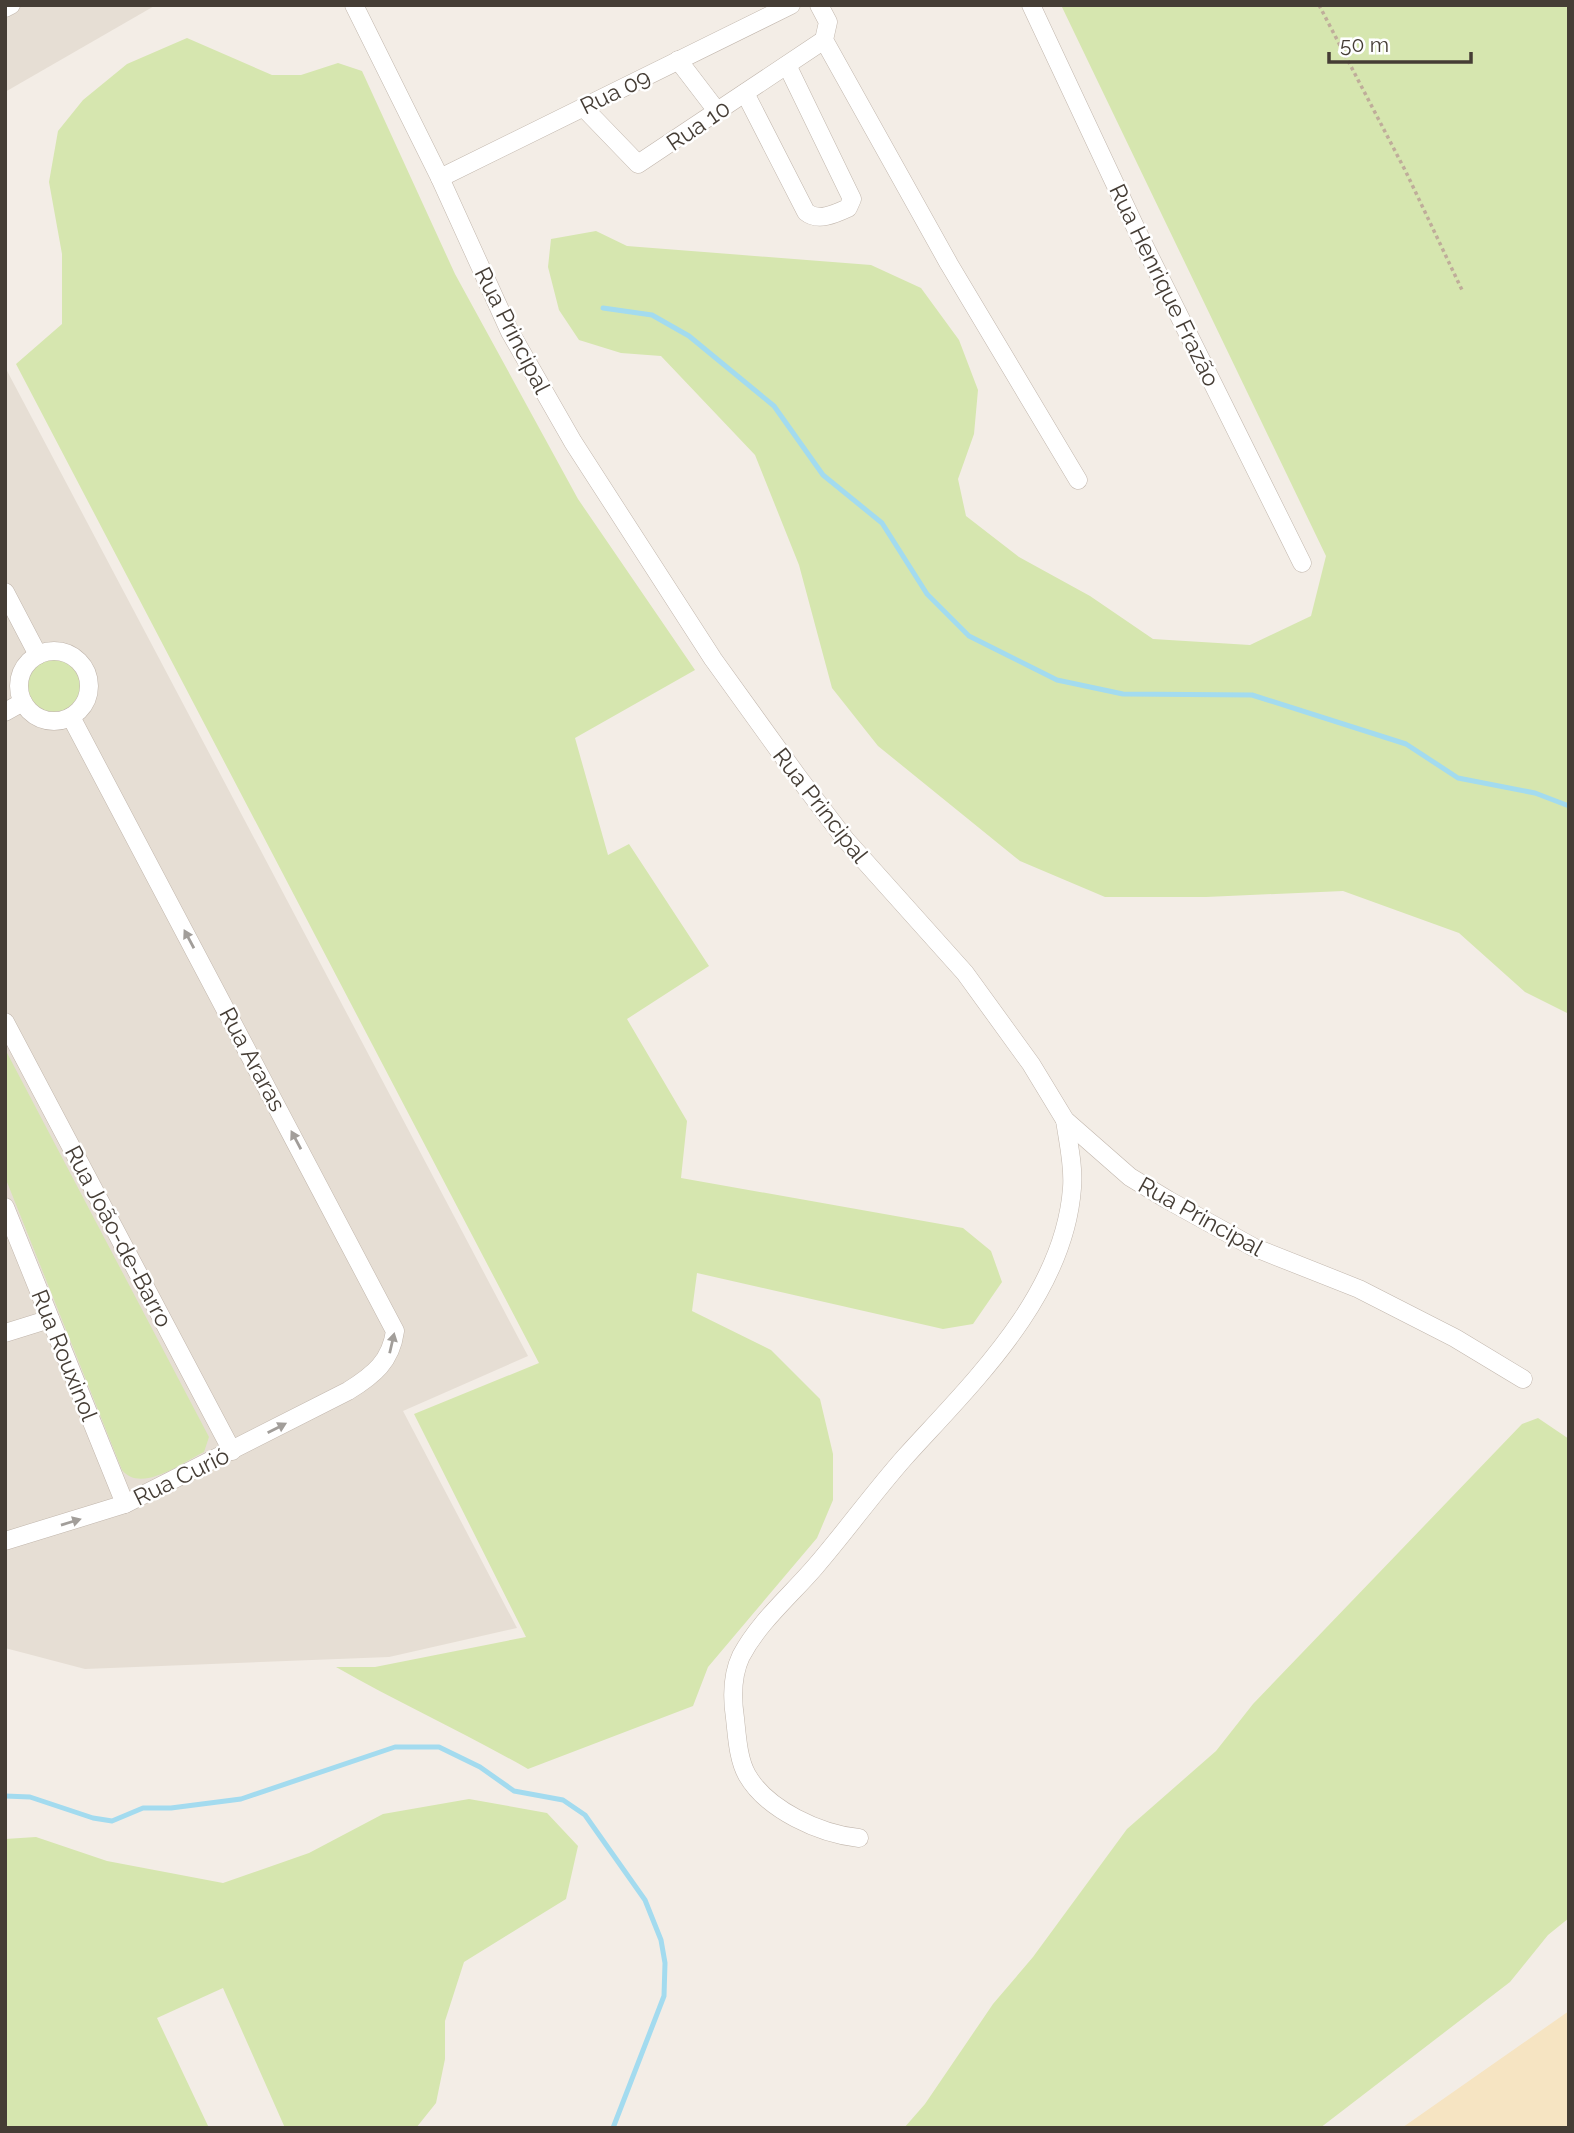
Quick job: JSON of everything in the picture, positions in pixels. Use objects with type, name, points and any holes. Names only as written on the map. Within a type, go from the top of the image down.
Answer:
[{"type":"street","points":[[5,8],[11,5]]},
{"type":"street","name":"Rua Principal","points":[[354,5],[440,178],[505,321],[545,395],[713,659],[845,839],[965,973],[1031,1063],[1065,1120],[1130,1177],[1168,1200],[1253,1247],[1359,1289],[1455,1338],[1523,1379]]},
{"type":"street","name":"Rua 09","points":[[440,178],[791,5]]},
{"type":"street","points":[[819,5],[828,23],[824,40],[949,264],[1078,480]]},
{"type":"street","name":"Rua Henrique Frazão","points":[[1031,5],[1138,233],[1302,563]]},
{"type":"street","name":"Rua 10","points":[[583,107],[638,164],[824,40]]},
{"type":"street","points":[[678,60],[717,111]]},
{"type":"street","points":[[745,93],[806,212],[814,217],[848,208],[852,199],[787,65]]},
{"type":"street","points":[[5,592],[38,655]]},
{"type":"street","points":[[62,652],[83,665],[90,687],[87,699],[71,717],[61,721],[39,718],[23,702],[20,681],[30,661],[38,655],[62,652]]},
{"type":"street","points":[[5,712],[23,702]]},
{"type":"street","name":"Rua Araras","points":[[71,717],[395,1331],[392,1351],[374,1376],[348,1391]]},
{"type":"street","name":"Rua João-de-Barro","points":[[5,1022],[232,1451]]},
{"type":"street","points":[[859,1838],[837,1835],[807,1823],[771,1800],[755,1786],[746,1772],[733,1706],[733,1685],[740,1659],[756,1632],[1012,1335],[1048,1269],[1065,1230],[1073,1187],[1065,1120]]},
{"type":"street","name":"Rua Rouxinol","points":[[5,1207],[125,1504]]},
{"type":"street","points":[[5,1333],[50,1319]]},
{"type":"street","name":"Rua Curió","points":[[5,1541],[125,1504],[348,1391]]},
{"type":"path","points":[[1319,5],[1406,172],[1462,290]]},
{"type":"shaded area","points":[[5,5],[156,5],[5,92]]},
{"type":"shaded area","points":[[5,367],[528,1356],[403,1411],[517,1628],[389,1657],[85,1669],[5,1648]]},
{"type":"green space","points":[[1061,5],[1569,5],[1569,1014],[1525,992],[1459,933],[1343,891],[1206,897],[1105,897],[1020,861],[878,746],[832,688],[799,565],[755,455],[661,356],[621,353],[579,340],[559,310],[548,267],[551,239],[596,231],[627,246],[871,265],[921,288],[959,340],[978,390],[974,434],[958,479],[966,516],[1019,557],[1090,596],[1153,639],[1250,645],[1311,616],[1326,556]]},
{"type":"green space","points":[[187,38],[272,75],[301,75],[338,63],[362,71],[455,274],[578,499],[695,670],[575,738],[608,855],[629,844],[709,966],[627,1019],[687,1121],[681,1178],[963,1228],[991,1251],[1002,1282],[973,1324],[943,1329],[697,1273],[692,1311],[771,1350],[820,1399],[833,1454],[833,1500],[817,1538],[708,1667],[693,1706],[528,1769],[336,1667],[375,1667],[526,1637],[414,1414],[539,1363],[16,364],[62,324],[62,254],[49,182],[58,131],[83,100],[127,64]]},
{"type":"green space","points":[[54,658],[65,660],[74,666],[80,675],[80,697],[74,706],[65,712],[54,714],[43,712],[34,706],[28,697],[26,686],[28,675],[34,666],[43,660]]},
{"type":"green space","points":[[5,1049],[209,1437],[204,1452],[162,1474],[140,1479],[130,1477],[122,1470],[5,1177]]},
{"type":"green space","points":[[1538,1418],[1569,1439],[1569,1918],[1548,1935],[1510,1982],[1320,2128],[904,2128],[925,2104],[993,2004],[1033,1957],[1127,1829],[1216,1751],[1253,1704],[1522,1424]]},
{"type":"green space","points":[[469,1799],[547,1813],[578,1846],[566,1899],[464,1962],[445,2021],[445,2059],[436,2103],[416,2128],[285,2128],[223,1988],[157,2018],[209,2128],[5,2128],[5,1839],[36,1837],[107,1861],[223,1883],[309,1853],[383,1814]]},
{"type":"sand","points":[[1569,2011],[1569,2128],[1401,2128],[1406,2125]]},
{"type":"waterway","points":[[603,308],[652,315],[689,336],[774,406],[823,475],[882,523],[927,594],[969,636],[1057,680],[1123,694],[1252,695],[1406,744],[1458,778],[1535,793],[1569,806]]},
{"type":"waterway","points":[[5,1796],[30,1797],[93,1818],[112,1821],[143,1808],[171,1808],[241,1799],[395,1747],[439,1747],[480,1767],[514,1791],[563,1800],[585,1815],[645,1900],[661,1940],[665,1963],[664,1996],[613,2128]]}]
